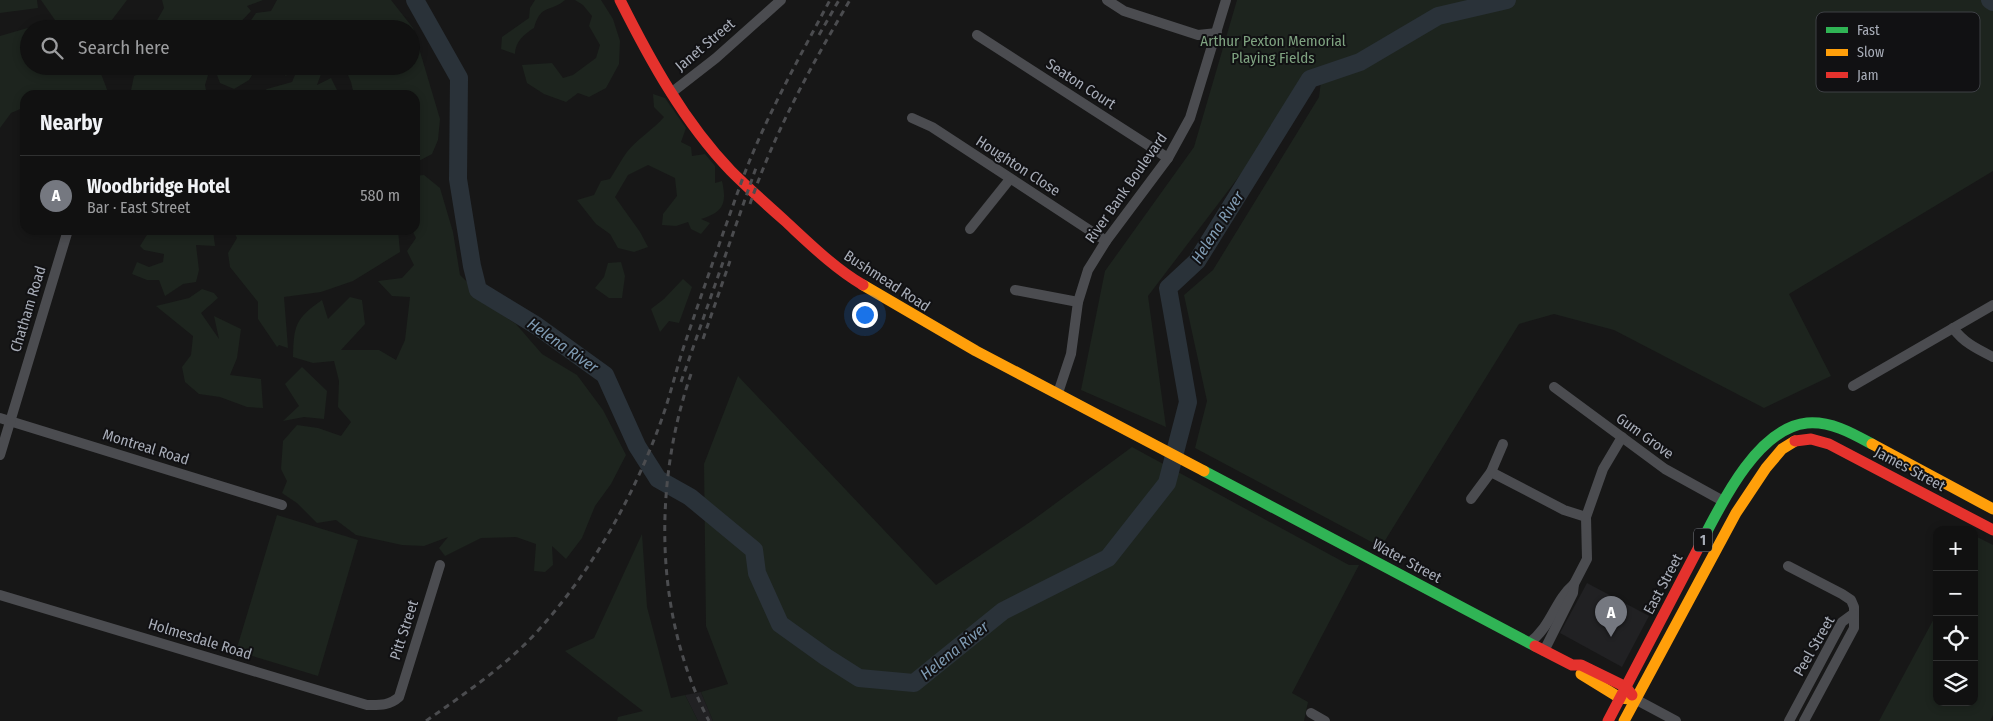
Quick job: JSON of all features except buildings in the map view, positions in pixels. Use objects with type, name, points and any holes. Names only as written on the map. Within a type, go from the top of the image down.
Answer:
[{"type":"main road","name":"Bushmead Road","points":[[620,0],[648,56],[671,93],[711,148],[731,171],[804,239],[849,277],[934,328],[1228,483]]},
{"type":"main road","name":"East Street","points":[[1608,721],[1724,501],[1742,474],[1778,434],[1791,426],[1806,423],[1823,423]]},
{"type":"main road","name":"James Street","points":[[1823,423],[1854,434],[1993,509]]},
{"type":"main road","name":"East Street","points":[[1624,721],[1736,513],[1766,468],[1789,444],[1796,440],[1811,439]]},
{"type":"main road","name":"James Street","points":[[1811,439],[1829,444],[1993,530]]},
{"type":"main road","name":"Water Street","points":[[1228,483],[1528,643],[1572,664],[1581,665],[1626,686]]},
{"type":"main road","name":"Water Street","points":[[1572,664],[1577,672],[1620,698],[1635,699]]},
{"type":"main road","points":[[1626,686],[1635,699]]},
{"type":"street","name":"Janet Street","points":[[671,93],[716,58],[781,0]]},
{"type":"street","points":[[1107,0],[1124,12],[1198,35],[1217,33]]},
{"type":"street","name":"River Bank Boulevard","points":[[1058,393],[1071,354],[1078,302],[1088,270],[1106,241],[1168,158],[1190,118],[1226,0]]},
{"type":"street","name":"Seaton Court","points":[[977,35],[1168,158]]},
{"type":"street","name":"Houghton Close","points":[[912,118],[932,127],[1106,241]]},
{"type":"street","points":[[970,229],[1010,179]]},
{"type":"street","name":"Chatham Road","points":[[0,455],[5,420],[66,235]]},
{"type":"street","points":[[1015,290],[1078,302]]},
{"type":"street","points":[[1853,386],[1993,305]]},
{"type":"street","points":[[1953,328],[1969,345],[1993,358]]},
{"type":"street","name":"Gum Grove","points":[[1554,387],[1665,470],[1724,501]]},
{"type":"street","name":"Montreal Road","points":[[5,420],[282,505]]},
{"type":"street","points":[[1544,651],[1573,593],[1574,584],[1587,559],[1586,517],[1603,469],[1622,437]]},
{"type":"street","points":[[1471,499],[1491,472],[1503,444]]},
{"type":"street","points":[[1491,472],[1564,510],[1586,517]]},
{"type":"street","name":"Pitt Street","points":[[392,702],[398,697],[440,565]]},
{"type":"street","points":[[1788,566],[1851,600],[1854,607],[1853,614]]},
{"type":"street","points":[[1528,643],[1542,632],[1566,591],[1574,584]]},
{"type":"street","name":"Holmesdale Road","points":[[0,595],[367,705],[392,702]]},
{"type":"street","name":"Peel Street","points":[[1789,721],[1842,622],[1853,614]]},
{"type":"street","name":"Peel Street","points":[[1804,721],[1854,628],[1853,614]]},
{"type":"street","points":[[1635,699],[1676,721]]},
{"type":"street","points":[[1310,713],[1326,721]]},
{"type":"shaded area","points":[[1587,583],[1649,616],[1622,667],[1560,633]]},
{"type":"shaded area","points":[[701,692],[713,721],[698,721],[685,695]]},
{"type":"green space","points":[[0,0],[37,0],[38,8],[0,13]]},
{"type":"green space","points":[[41,0],[127,0],[112,20],[55,20]]},
{"type":"green space","points":[[162,0],[263,0],[247,6],[251,11],[242,20],[157,20],[164,8]]},
{"type":"green space","points":[[277,0],[391,0],[407,20],[251,20],[256,13],[271,11]]},
{"type":"green space","points":[[535,0],[565,0],[540,15],[534,28],[518,42],[515,54],[501,49],[502,37],[529,18],[530,8]]},
{"type":"green space","points":[[575,0],[601,0],[613,19],[620,41],[619,64],[606,88],[589,97],[578,93],[566,102],[544,94],[527,83],[522,65],[552,63],[563,78],[573,75],[596,58],[600,45],[589,26],[592,16],[583,5]]},
{"type":"green space","name":"Arthur Pexton Memorial Playing Fields","points":[[1237,0],[1993,0],[1993,171],[1789,294],[1831,376],[1764,408],[1614,330],[1554,314],[1519,324],[1381,547],[1195,448],[1207,401],[1184,295],[1213,270],[1319,97],[1323,66],[1148,296],[1166,427],[1081,390],[1105,271],[1194,147]]},
{"type":"green space","points":[[20,30],[20,75],[101,75],[107,90],[20,90],[20,109],[11,113],[0,128],[0,36]]},
{"type":"green space","points":[[420,52],[440,119],[438,140],[432,154],[420,160],[420,90],[353,90],[348,75],[420,75]]},
{"type":"green space","points":[[208,75],[205,85],[206,90],[131,90],[134,76]]},
{"type":"green space","points":[[217,75],[252,75],[249,80],[234,89],[220,83]]},
{"type":"green space","points":[[295,75],[321,75],[317,85],[331,78],[337,90],[266,90],[292,82]]},
{"type":"green space","points":[[653,94],[665,98],[686,128],[681,142],[691,147],[692,156],[705,154],[715,166],[715,183],[722,181],[724,201],[719,210],[701,219],[710,223],[701,234],[691,229],[688,222],[676,226],[662,225],[663,214],[677,196],[675,178],[648,165],[628,175],[615,197],[640,232],[648,247],[634,252],[618,248],[610,234],[596,224],[577,200],[594,195],[601,181],[610,179],[631,147],[664,117],[654,107]]},
{"type":"green space","points":[[420,175],[424,175],[440,188],[453,232],[460,275],[498,312],[516,324],[542,354],[577,375],[603,410],[626,455],[611,484],[595,506],[582,538],[566,559],[552,546],[553,565],[545,572],[534,571],[536,544],[516,537],[481,538],[445,556],[439,548],[448,537],[424,546],[402,545],[356,535],[336,520],[317,523],[297,503],[282,493],[287,481],[281,469],[283,441],[297,425],[318,428],[341,436],[351,422],[338,407],[339,381],[334,361],[313,363],[293,357],[295,330],[306,312],[322,300],[328,319],[350,297],[362,300],[365,324],[341,350],[379,350],[396,360],[405,340],[410,297],[392,296],[378,281],[402,278],[414,265],[407,251],[416,238],[414,235],[420,235]]},
{"type":"green space","points":[[147,235],[214,235],[215,246],[196,245],[199,270],[196,282],[183,284],[165,296],[159,280],[147,280],[132,274],[137,262],[149,267],[163,262],[164,254],[144,250],[140,246]]},
{"type":"green space","points":[[236,235],[398,235],[400,252],[353,281],[321,292],[284,297],[288,348],[279,345],[277,347],[258,319],[258,302],[230,267],[228,253],[237,238]]},
{"type":"green space","points":[[621,262],[625,276],[622,298],[609,298],[595,288],[604,277],[608,263]]},
{"type":"green space","points":[[683,279],[692,287],[679,323],[669,321],[660,332],[651,309],[664,299]]},
{"type":"green space","points":[[202,289],[214,293],[218,298],[201,313],[219,339],[214,316],[241,329],[237,358],[230,375],[261,379],[263,408],[247,407],[220,397],[199,394],[185,382],[182,367],[191,355],[193,336],[156,306],[189,298]]},
{"type":"green space","points":[[302,367],[327,391],[324,419],[304,417],[283,421],[299,406],[285,384]]},
{"type":"green space","points":[[738,376],[936,585],[1033,520],[1132,447],[1349,565],[1359,565],[1292,693],[1308,702],[1304,721],[713,721],[701,692],[728,684],[706,626],[704,464]]},
{"type":"green space","points":[[277,515],[358,540],[318,676],[236,651]]},
{"type":"green space","points":[[642,534],[647,607],[671,698],[685,695],[698,721],[617,721],[618,717],[643,711],[565,651],[594,638]]},
{"type":"green space","points":[[1978,538],[1993,545],[1993,715],[1990,721],[1879,721],[1933,620],[1933,706],[1978,706]]},
{"type":"waterway","name":"Helena River","points":[[415,0],[459,78],[458,179],[472,266],[478,290],[537,326],[605,375],[637,446],[658,479],[690,497],[754,550],[757,573],[780,624],[859,678],[914,683],[1003,611],[1108,558],[1167,483],[1188,402],[1168,288],[1197,261],[1310,79],[1360,62],[1438,16],[1507,0]]},
{"type":"railway","points":[[426,721],[469,691],[535,634],[574,587],[608,535],[623,508],[660,424],[685,343],[750,160],[782,90],[830,0]]},
{"type":"railway","points":[[819,35],[839,0]]},
{"type":"railway","points":[[750,204],[782,125],[850,0]]},
{"type":"railway","points":[[681,382],[757,165]]},
{"type":"railway","points":[[703,339],[730,261]]},
{"type":"railway","points":[[691,374],[679,416],[670,460],[665,504],[665,549],[669,594],[678,638],[691,680],[709,721]]},
{"type":"traffic: fast","points":[[1700,545],[1718,510],[1742,471],[1772,439],[1789,428],[1807,423],[1824,424],[1849,432],[1872,444]]},
{"type":"traffic: fast","points":[[1204,471],[1535,646]]},
{"type":"traffic: slow","points":[[863,285],[976,351],[1204,471]]},
{"type":"traffic: slow","points":[[1624,721],[1736,513],[1766,468],[1782,449],[1795,441]]},
{"type":"traffic: slow","points":[[1872,444],[1993,509]]},
{"type":"traffic: slow","points":[[1581,674],[1620,698],[1630,699]]},
{"type":"traffic: jam","points":[[620,0],[669,90],[714,152],[744,184],[812,246],[842,271],[863,285]]},
{"type":"traffic: jam","points":[[1795,441],[1811,439],[1829,444],[1993,530]]},
{"type":"traffic: jam","points":[[1608,721],[1700,545]]},
{"type":"traffic: jam","points":[[1535,646],[1572,665],[1581,665],[1626,687],[1632,695]]},
{"type":"place","name":"Woodbridge Hotel","points":[[1611,637]]}]
